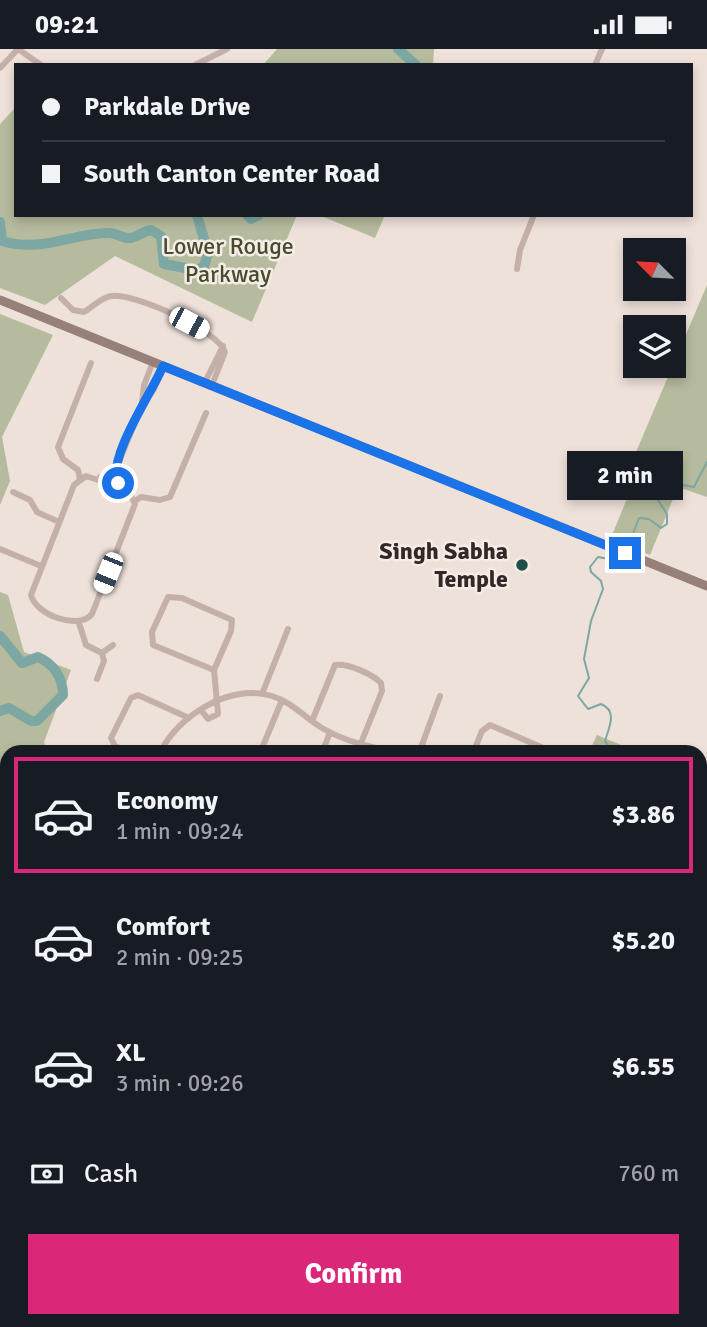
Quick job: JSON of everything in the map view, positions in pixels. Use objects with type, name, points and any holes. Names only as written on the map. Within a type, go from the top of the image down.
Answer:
[{"type":"main road","points":[[0,300],[707,586]]},
{"type":"street","points":[[0,68],[18,49],[38,63]]},
{"type":"street","points":[[199,63],[227,49]]},
{"type":"street","points":[[517,269],[520,250],[533,217]]},
{"type":"street","points":[[61,298],[73,310],[84,312],[107,296],[130,297],[189,323],[223,346],[209,384]]},
{"type":"street","points":[[142,405],[144,385],[153,362]]},
{"type":"street","points":[[79,623],[38,608],[33,602],[31,591],[80,479],[78,470],[63,459],[58,447],[91,363]]},
{"type":"street","points":[[135,501],[116,480],[116,469],[142,405],[154,389],[163,366]]},
{"type":"street","points":[[79,623],[92,614],[135,501],[141,497],[160,501],[170,497],[205,413]]},
{"type":"street","points":[[80,479],[108,477],[116,469]]},
{"type":"street","points":[[94,477],[123,488]]},
{"type":"street","points":[[13,492],[30,500],[37,512],[60,522]]},
{"type":"street","points":[[0,549],[41,566]]},
{"type":"street","points":[[201,710],[208,719],[214,719],[218,714],[214,670],[231,631],[232,620],[182,598],[168,597],[152,632],[153,645],[214,670]]},
{"type":"street","points":[[79,623],[86,645],[102,653],[104,661],[97,680]]},
{"type":"street","points":[[262,694],[288,629]]},
{"type":"street","points":[[102,653],[113,645]]},
{"type":"street","points":[[312,721],[335,666],[342,664],[376,678],[382,691],[361,743]]},
{"type":"street","points":[[164,745],[189,718],[217,701],[240,694],[262,694],[282,700],[330,732],[367,745]]},
{"type":"street","points":[[115,745],[111,738],[131,698],[138,695],[189,718]]},
{"type":"street","points":[[422,745],[440,696]]},
{"type":"street","points":[[263,745],[282,700]]},
{"type":"street","points":[[476,745],[482,731],[490,725],[536,745]]},
{"type":"street","points":[[325,745],[330,732]]},
{"type":"green space","points":[[277,49],[434,49],[433,63],[265,63]]},
{"type":"green space","name":"Lower Rouge Parkway","points":[[14,109],[14,217],[296,217],[252,322],[115,256],[45,305],[0,288],[0,124]]},
{"type":"green space","name":"Lower Rouge Parkway","points":[[324,217],[384,217],[375,238]]},
{"type":"green space","points":[[707,285],[707,497],[678,487],[650,555],[610,540],[631,489],[622,485],[667,378],[686,378],[686,334]]},
{"type":"green space","points":[[0,314],[53,335],[2,437],[10,481],[0,505]]},
{"type":"green space","points":[[0,592],[8,595],[24,652],[71,670],[45,745],[0,745]]},
{"type":"green space","points":[[597,735],[621,745],[592,745]]},
{"type":"waterway","points":[[398,49],[414,63]]},
{"type":"waterway","points":[[0,222],[2,241],[30,245],[109,233],[131,238],[151,230],[161,236],[164,264],[196,270],[204,267],[208,253],[198,217]]},
{"type":"waterway","points":[[249,217],[255,217]]},
{"type":"waterway","points":[[628,547],[639,518],[649,519],[661,528],[667,524],[667,514],[647,483],[654,471],[677,473],[682,485],[694,487],[707,462]]},
{"type":"waterway","points":[[608,745],[605,741],[611,720],[609,711],[601,704],[588,709],[578,696],[589,678],[584,659],[591,621],[603,589],[601,581],[591,572],[590,567],[598,557],[619,561],[623,559]]},
{"type":"waterway","points":[[0,636],[22,663],[38,657],[49,663],[59,677],[63,689],[63,695],[37,721],[31,721],[9,708],[0,711]]},
{"type":"place","name":"Singh Sabha Temple","points":[[522,565]]},
{"type":"route","points":[[118,483],[116,469],[142,405],[154,389],[163,366],[625,553]]}]
